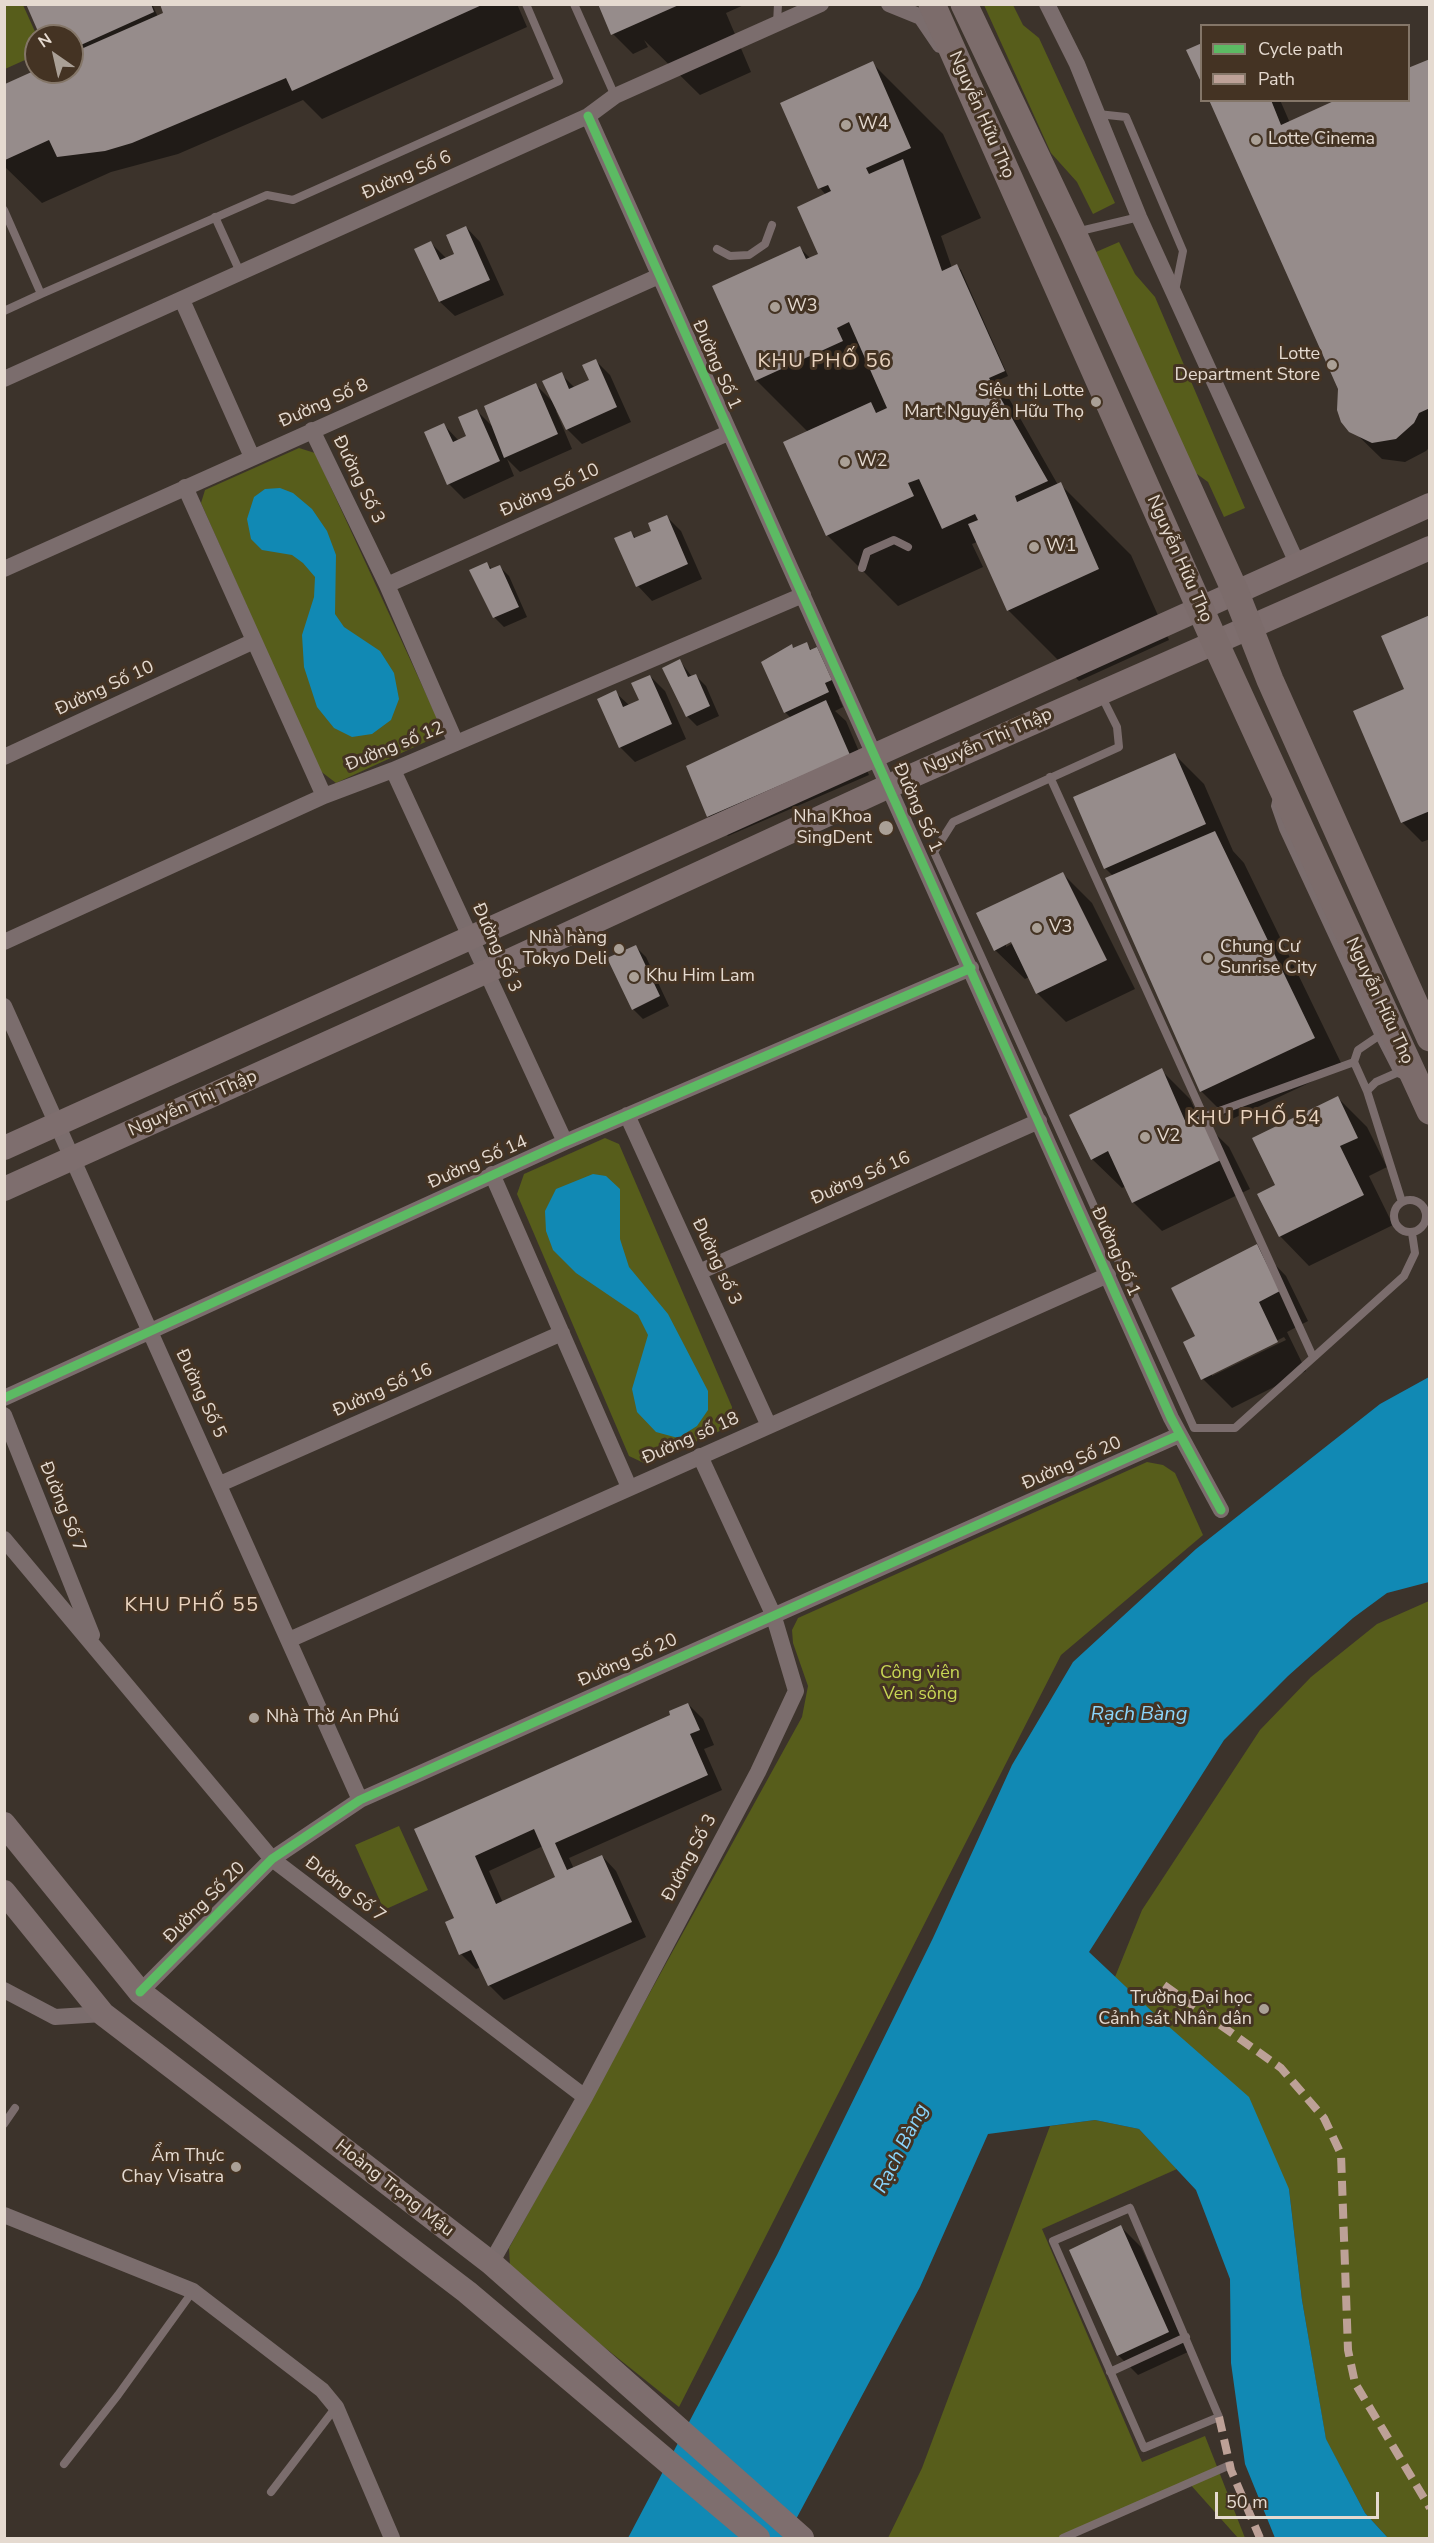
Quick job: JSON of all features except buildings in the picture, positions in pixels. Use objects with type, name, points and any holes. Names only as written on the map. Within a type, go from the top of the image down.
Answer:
[{"type":"main road","name":"Nguyễn Hữu Thọ","points":[[932,4],[1215,642],[1281,785],[1352,961],[1385,1032],[1430,1111]]},
{"type":"main road","name":"Nguyễn Hữu Thọ","points":[[964,4],[1073,233],[1235,591],[1275,691],[1430,1038]]},
{"type":"main road","name":"Nguyễn Thị Thập","points":[[58,1124],[1201,606],[1430,505]]},
{"type":"main road","name":"Nguyễn Thị Thập","points":[[4,1189],[485,972],[889,786],[1430,548]]},
{"type":"main road","points":[[1290,566],[1299,605]]},
{"type":"main road","points":[[1165,623],[1179,658]]},
{"type":"main road","points":[[4,1148],[58,1124]]},
{"type":"main road","name":"Hoàng Trọng Mậu","points":[[4,1824],[140,1992],[491,2263],[802,2538]]},
{"type":"main road","name":"Hoàng Trọng Mậu","points":[[4,1892],[104,2014],[467,2292],[758,2538]]},
{"type":"main road","points":[[104,2014],[140,1992]]},
{"type":"street","name":"Đường Số 6","points":[[4,379],[588,116],[615,96],[821,4]]},
{"type":"street","points":[[889,4],[921,17],[965,80]]},
{"type":"street","points":[[1047,4],[1077,64],[1139,217],[1290,566]]},
{"type":"street","name":"Đường Số 1","points":[[588,116],[728,433],[876,754],[1108,1275],[1176,1409],[1179,1435],[1221,1510]]},
{"type":"street","name":"Đường Số 8","points":[[4,568],[659,276]]},
{"type":"street","points":[[182,300],[252,457]]},
{"type":"street","name":"Đường Số 3","points":[[312,430],[387,585],[456,743]]},
{"type":"street","name":"Đường Số 10","points":[[387,585],[728,433]]},
{"type":"street","points":[[185,487],[324,796]]},
{"type":"street","name":"Đường số 12","points":[[4,942],[324,796],[393,770],[803,595]]},
{"type":"street","name":"Đường Số 10","points":[[4,757],[254,641]]},
{"type":"street","name":"Đường Số 3","points":[[393,770],[565,1142]]},
{"type":"street","name":"Đường Số 14","points":[[4,1398],[492,1174],[971,968]]},
{"type":"street","name":"Đường Số 5","points":[[4,1006],[360,1800]]},
{"type":"street","name":"Đường số 3","points":[[627,1115],[769,1426]]},
{"type":"street","name":"Đường Số 16","points":[[699,1272],[1039,1121]]},
{"type":"street","points":[[492,1174],[629,1487]]},
{"type":"street","name":"Đường số 18","points":[[289,1640],[1108,1275]]},
{"type":"street","name":"Đường Số 16","points":[[220,1484],[561,1333]]},
{"type":"street","name":"Đường Số 7","points":[[4,1415],[97,1647]]},
{"type":"street","name":"Đường Số 20","points":[[140,1992],[272,1860],[360,1800],[1179,1435]]},
{"type":"street","name":"Đường Số 3","points":[[491,2263],[585,2097],[758,1772],[796,1691],[773,1614],[700,1456]]},
{"type":"street","name":"Đường Số 7","points":[[4,1539],[97,1647],[272,1860],[585,2097]]},
{"type":"street","points":[[4,1990],[55,2017],[104,2014]]},
{"type":"street","points":[[4,2215],[193,2291],[322,2390],[336,2407],[392,2538]]},
{"type":"lane","points":[[4,311],[267,195],[293,200],[559,81],[526,4]]},
{"type":"lane","points":[[574,4],[615,96]]},
{"type":"lane","points":[[777,24],[778,4]]},
{"type":"lane","points":[[1098,114],[1126,117],[1170,220],[1183,251],[1174,294]]},
{"type":"lane","points":[[4,210],[41,294]]},
{"type":"lane","points":[[215,217],[240,273]]},
{"type":"lane","points":[[1073,233],[1139,217]]},
{"type":"lane","points":[[717,249],[730,256],[749,255],[765,244],[772,225]]},
{"type":"lane","points":[[862,568],[867,552],[894,540],[908,548]]},
{"type":"lane","points":[[1100,693],[1117,727],[1119,747],[953,822],[934,852],[1176,1409],[1194,1428],[1235,1428],[1404,1276],[1415,1253],[1412,1233]]},
{"type":"lane","points":[[1050,777],[1313,1358]]},
{"type":"lane","points":[[1203,1117],[1353,1062],[1358,1050],[1385,1032]]},
{"type":"lane","points":[[1353,1062],[1367,1092],[1402,1202]]},
{"type":"lane","points":[[1367,1092],[1376,1082],[1408,1074]]},
{"type":"lane","points":[[1414,1200],[1425,1208],[1425,1224],[1419,1230],[1412,1233],[1403,1232],[1397,1227],[1394,1212],[1402,1202],[1414,1200]]},
{"type":"lane","points":[[4,2124],[15,2108]]},
{"type":"lane","points":[[1130,2208],[1186,2337],[1218,2417],[1144,2448],[1053,2241],[1130,2208]]},
{"type":"lane","points":[[63,2464],[118,2395],[193,2291]]},
{"type":"lane","points":[[1110,2372],[1186,2337]]},
{"type":"lane","points":[[271,2492],[336,2407]]},
{"type":"lane","points":[[1063,2538],[1230,2465]]},
{"type":"green space","points":[[23,5],[32,24],[24,24],[24,60],[5,69],[5,6]]},
{"type":"green space","points":[[984,5],[1013,5],[1023,25],[1039,38],[1115,203],[1093,214],[1077,182],[1051,153]]},
{"type":"green space","points":[[1119,242],[1135,274],[1155,297],[1245,508],[1224,517],[1208,482],[1186,466],[1096,252]]},
{"type":"green space","points":[[299,448],[315,453],[438,720],[432,739],[336,783],[319,770],[201,503],[205,490]]},
{"type":"green space","points":[[605,1138],[619,1144],[732,1407],[731,1426],[646,1464],[629,1456],[517,1194],[524,1174]]},
{"type":"green space","name":"Công viên Ven sông","points":[[1147,1462],[1163,1465],[1175,1473],[1203,1535],[1061,1655],[679,2407],[519,2279],[510,2266],[509,2248],[802,1717],[808,1686],[793,1643],[792,1630],[798,1618]]},
{"type":"green space","points":[[1429,1601],[1429,2538],[1388,2538],[1365,2513],[1326,2440],[1302,2300],[1289,2189],[1159,2018],[1115,1977],[1142,1910],[1260,1730],[1311,1677],[1377,1624]]},
{"type":"green space","points":[[399,1826],[428,1890],[384,1910],[355,1845]]},
{"type":"green space","points":[[1095,2120],[1139,2129],[1177,2169],[1042,2229],[1142,2462],[1205,2436],[1245,2538],[1238,2538],[1189,2483],[1063,2538],[888,2538],[922,2468],[1050,2126]]},
{"type":"water","points":[[280,488],[293,493],[312,509],[327,531],[336,555],[335,614],[344,627],[380,651],[394,673],[399,699],[391,720],[372,734],[352,737],[334,728],[317,707],[304,667],[302,635],[314,597],[315,577],[303,563],[292,555],[262,550],[251,539],[247,519],[254,497],[265,489]]},
{"type":"water","points":[[593,1174],[606,1176],[620,1189],[620,1239],[629,1267],[668,1314],[708,1391],[708,1410],[697,1426],[678,1438],[656,1432],[637,1412],[632,1389],[648,1335],[638,1315],[576,1273],[553,1250],[546,1231],[545,1211],[556,1189]]},
{"type":"water","name":"Rạch Bàng","points":[[1429,1377],[1429,1582],[1387,1593],[1353,1618],[1288,1676],[1224,1740],[1089,1952],[1159,2018],[1249,2097],[1289,2189],[1302,2300],[1326,2439],[1365,2513],[1388,2538],[1275,2538],[1245,2464],[1231,2363],[1230,2279],[1196,2190],[1139,2129],[1095,2120],[988,2134],[920,2287],[786,2538],[628,2538],[777,2255],[933,1938],[1012,1765],[1073,1662],[1196,1549],[1380,1404]]},
{"type":"marked path","points":[[1164,1985],[1281,2068],[1324,2118],[1341,2154],[1348,2350],[1355,2383],[1430,2508]]},
{"type":"marked path","points":[[1219,2417],[1231,2470],[1260,2538]]},
{"type":"cycle path","points":[[588,116],[1171,1418],[1221,1510]]},
{"type":"cycle path","points":[[4,1398],[565,1142],[971,968]]},
{"type":"cycle path","points":[[140,1992],[272,1859],[360,1800],[1179,1435]]},
{"type":"place","name":"W4","points":[[846,125]]},
{"type":"place","name":"Lotte Cinema","points":[[1256,140]]},
{"type":"place","name":"W3","points":[[775,307]]},
{"type":"place","name":"Lotte Department Store","points":[[1332,365]]},
{"type":"place","name":"Siêu thị Lotte Mart Nguyễn Hữu Thọ","points":[[1096,402]]},
{"type":"place","name":"W2","points":[[845,462]]},
{"type":"place","name":"W1","points":[[1034,547]]},
{"type":"place","name":"Nha Khoa SingDent","points":[[886,828]]},
{"type":"place","name":"V3","points":[[1037,928]]},
{"type":"place","name":"Nhà hàng Tokyo Deli","points":[[619,949]]},
{"type":"place","name":"Chung Cư Sunrise City","points":[[1208,958]]},
{"type":"place","name":"Khu Him Lam","points":[[634,977]]},
{"type":"place","name":"V2","points":[[1145,1137]]},
{"type":"place","name":"Nhà Thờ An Phú","points":[[254,1718]]},
{"type":"place","name":"Trường Đại học Cảnh sát Nhân dân","points":[[1264,2009]]},
{"type":"place","name":"Ẩm Thực Chay Visatra","points":[[236,2167]]},
{"type":"district","name":"KHU PHỐ 56","points":[[825,362]]},
{"type":"district","name":"KHU PHỐ 54","points":[[1254,1119]]},
{"type":"district","name":"KHU PHỐ 55","points":[[192,1606]]}]
